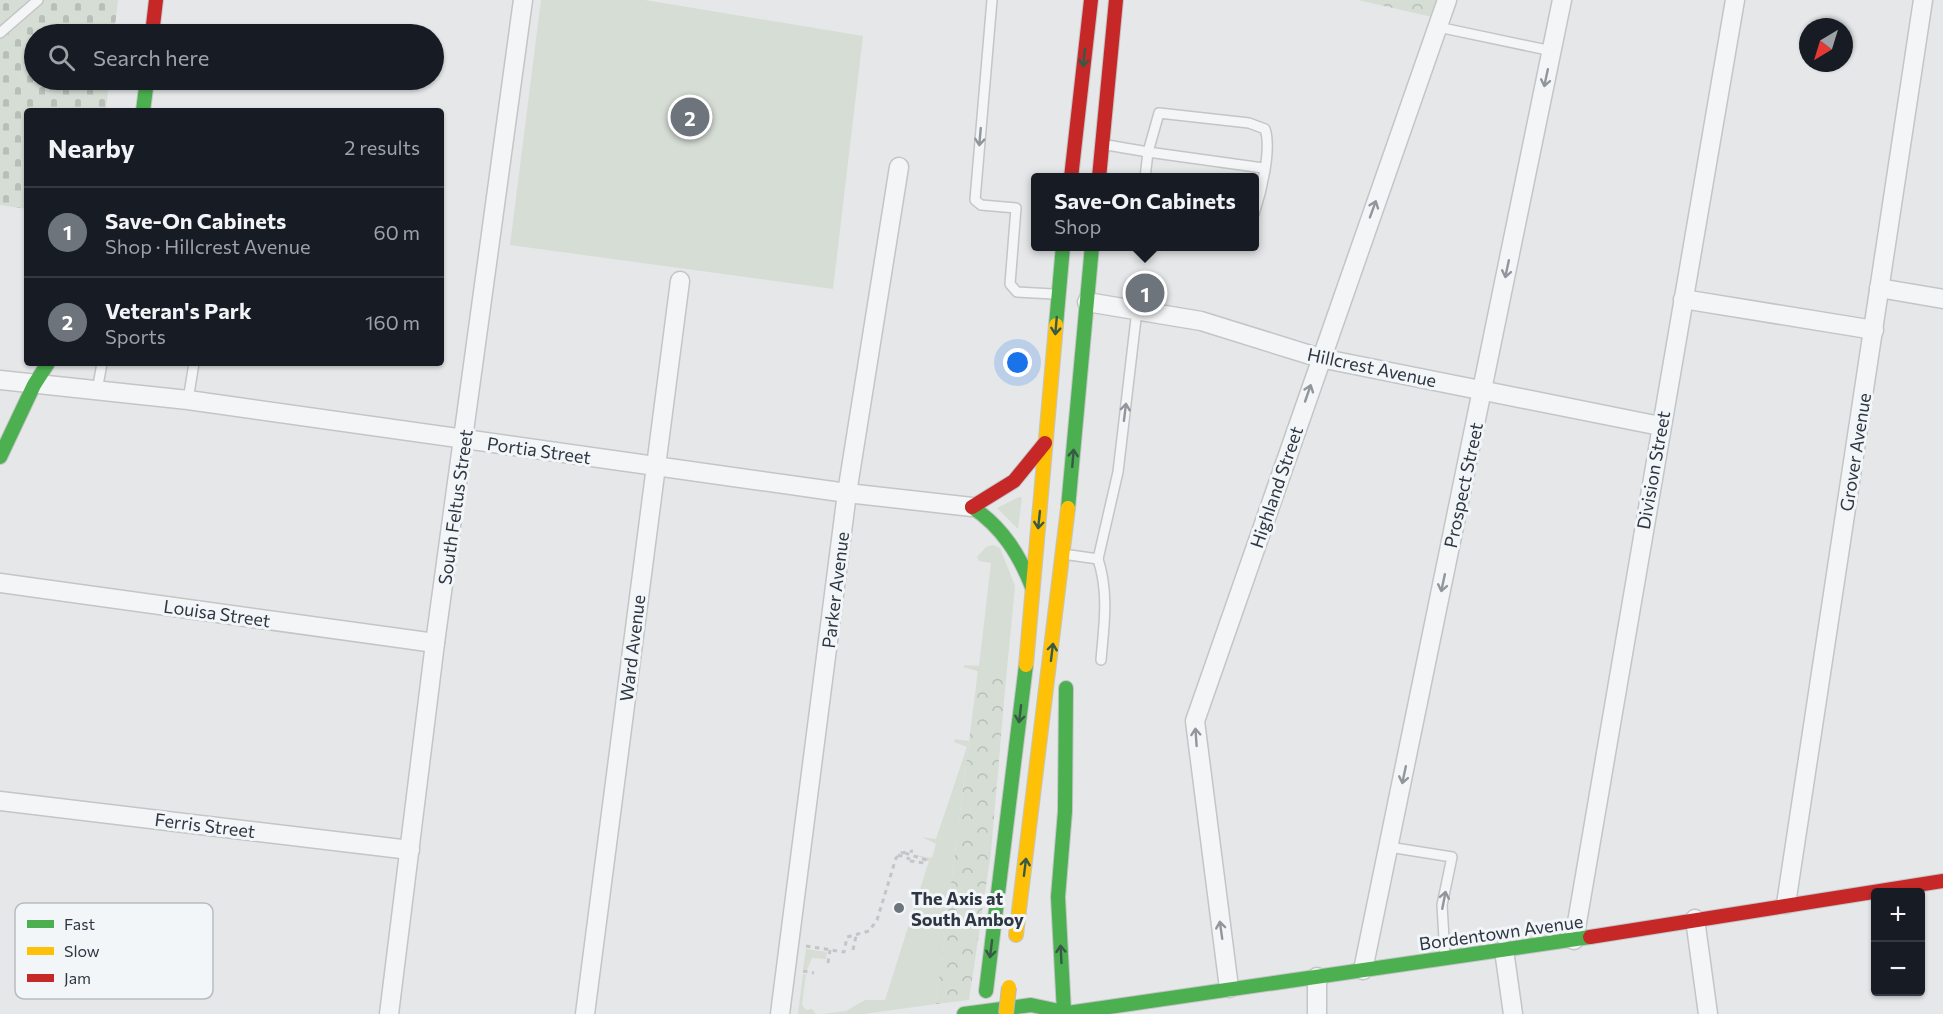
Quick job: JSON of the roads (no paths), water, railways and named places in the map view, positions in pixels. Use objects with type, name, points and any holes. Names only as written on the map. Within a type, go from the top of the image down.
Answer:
[{"type":"main road","points":[[153,24],[156,0]]},
{"type":"main road","points":[[1071,173],[1091,0]]},
{"type":"main road","points":[[1099,173],[1116,0]]},
{"type":"main road","points":[[143,108],[146,90]]},
{"type":"main road","points":[[983,1014],[1024,683],[1063,251]]},
{"type":"main road","points":[[1014,952],[1064,554],[1092,251]]},
{"type":"main road","points":[[0,457],[34,385],[46,366]]},
{"type":"main road","points":[[972,507],[1002,493],[1022,476],[1046,441]]},
{"type":"main road","points":[[972,507],[989,517],[1006,536],[1020,557],[1032,588]]},
{"type":"main road","points":[[1064,554],[1070,609]]},
{"type":"main road","points":[[1063,1013],[1058,897],[1065,811],[1067,674]]},
{"type":"main road","name":"Bordentown Avenue","points":[[964,1014],[1031,1005],[1063,1013],[1574,940],[1786,904],[1943,881]]},
{"type":"main road","points":[[1006,1014],[1010,981]]},
{"type":"street","name":"South Feltus Street","points":[[389,1014],[435,643],[465,440],[523,0]]},
{"type":"street","name":"Highland Street","points":[[1229,988],[1195,720],[1447,0]]},
{"type":"street","name":"Prospect Street","points":[[1363,970],[1562,0]]},
{"type":"street","name":"Division Street","points":[[1574,940],[1734,0]]},
{"type":"street","name":"Grover Avenue","points":[[1786,904],[1923,0]]},
{"type":"street","name":"Parker Avenue","points":[[780,1014],[847,493],[899,167]]},
{"type":"street","name":"Ward Avenue","points":[[585,1014],[680,281]]},
{"type":"street","points":[[1879,288],[1943,299]]},
{"type":"street","points":[[1683,299],[1874,330]]},
{"type":"street","name":"Hillcrest Avenue","points":[[1087,302],[1201,321],[1320,358],[1660,426]]},
{"type":"street","name":"Portia Street","points":[[0,380],[188,400],[847,493],[972,507]]},
{"type":"street","name":"Louisa Street","points":[[0,583],[435,643]]},
{"type":"street","name":"Ferris Street","points":[[0,801],[410,850]]},
{"type":"street","points":[[1695,919],[1708,1014]]},
{"type":"street","points":[[1504,950],[1513,1014]]},
{"type":"street","points":[[1317,977],[1317,1014]]},
{"type":"lane","points":[[0,33],[38,0]]},
{"type":"lane","points":[[992,0],[975,200],[981,205],[1016,208],[1010,284],[1013,289],[1017,292],[1058,295]]},
{"type":"lane","points":[[1438,27],[1552,51]]},
{"type":"lane","points":[[1146,173],[1148,153],[1159,113],[1213,117],[1250,123],[1265,129],[1268,139],[1259,188]]},
{"type":"lane","points":[[1102,144],[1148,153],[1263,168]]},
{"type":"lane","points":[[1101,660],[1106,598],[1104,577],[1098,559],[1118,472],[1137,310]]},
{"type":"lane","points":[[97,391],[101,366]]},
{"type":"lane","points":[[188,400],[194,366]]},
{"type":"lane","points":[[1064,554],[1098,559]]},
{"type":"lane","points":[[1389,847],[1452,857],[1442,906],[1445,958]]},
{"type":"place","name":"Veteran's Park","points":[[690,117]]},
{"type":"place","name":"Save-On Cabinets","points":[[1145,293]]},
{"type":"place","name":"The Axis at South Amboy","points":[[899,908]]}]
